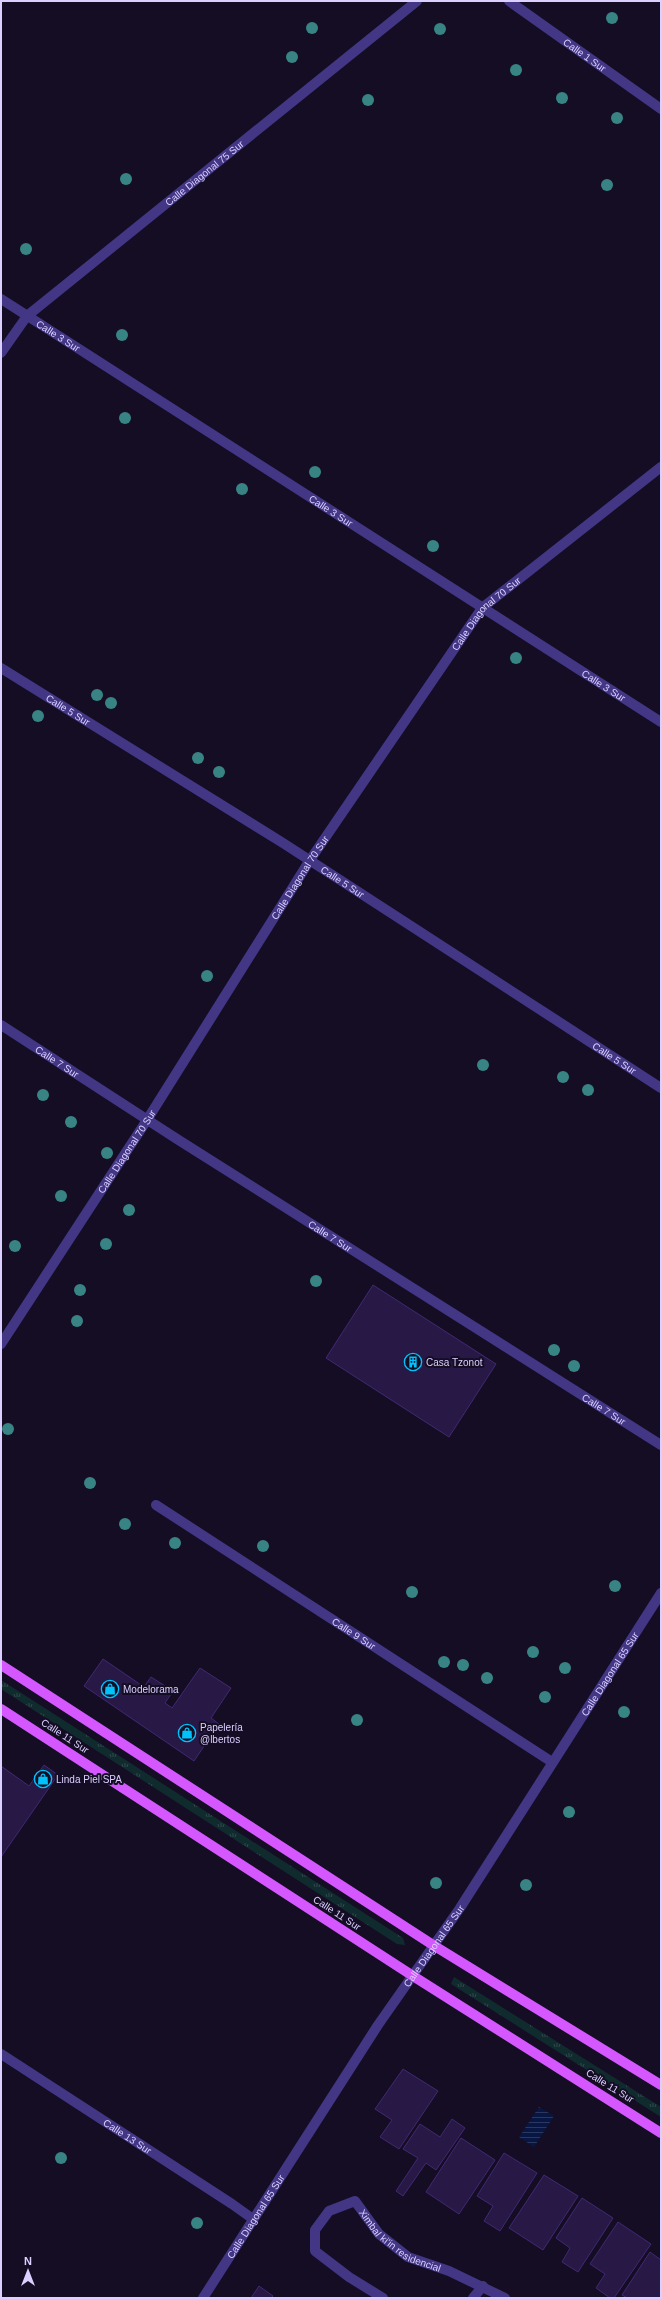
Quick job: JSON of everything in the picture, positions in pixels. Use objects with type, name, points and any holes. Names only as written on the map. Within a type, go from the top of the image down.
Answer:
[{"type":"main road","points":[[1,1665],[433,1945],[661,2085]]},
{"type":"main road","name":"Calle 11 Sur","points":[[1,1709],[413,1976],[661,2133]]},
{"type":"street","name":"Calle Diagonal 75 Sur","points":[[1,353],[27,316],[417,1]]},
{"type":"street","name":"Calle 1 Sur","points":[[508,1],[661,109]]},
{"type":"street","name":"Calle 3 Sur","points":[[1,299],[661,722]]},
{"type":"street","name":"Calle Diagonal 70 Sur","points":[[1,1344],[147,1120],[310,860],[482,608],[661,467]]},
{"type":"street","name":"Calle 5 Sur","points":[[1,668],[310,860],[661,1088]]},
{"type":"street","name":"Calle 7 Sur","points":[[1,1024],[147,1120],[661,1445]]},
{"type":"street","name":"Calle 9 Sur","points":[[156,1505],[552,1762]]},
{"type":"street","name":"Calle Diagonal 65 Sur","points":[[203,2298],[378,2025],[460,1908],[661,1593]]},
{"type":"street","name":"Calle 13 Sur","points":[[1,2054],[253,2219]]},
{"type":"street","name":"Ximbal ki'in residencial","points":[[383,2298],[350,2277],[315,2251],[315,2230],[329,2211],[354,2201],[379,2234],[408,2257],[449,2271],[483,2286],[505,2298]]},
{"type":"street","points":[[473,2298],[483,2286]]},
{"type":"green space","points":[[1,1680],[403,1938],[405,1945],[397,1944],[1,1689]]},
{"type":"green space","points":[[454,1977],[661,2107],[661,2117],[451,1984]]},
{"type":"water","points":[[539,2107],[554,2116],[534,2147],[519,2137]]},
{"type":"building","name":"Casa Tzonot","points":[[373,1285],[496,1364],[449,1437],[326,1358]]},
{"type":"building","points":[[103,1659],[144,1687],[151,1677],[173,1691],[165,1703],[172,1708],[200,1668],[231,1688],[211,1718],[219,1724],[194,1761],[84,1686]]},
{"type":"building","points":[[44,1765],[58,1775],[1,1857],[1,1766],[29,1786]]},
{"type":"building","points":[[403,2069],[438,2091],[399,2149],[380,2137],[392,2120],[375,2109]]},
{"type":"building","points":[[452,2119],[465,2128],[436,2170],[426,2163],[403,2196],[396,2191],[418,2158],[403,2149],[420,2124],[440,2137]]},
{"type":"building","points":[[461,2138],[495,2160],[459,2214],[426,2192]]},
{"type":"building","points":[[504,2153],[537,2173],[500,2231],[484,2221],[493,2206],[477,2196]]},
{"type":"building","points":[[544,2175],[578,2196],[543,2250],[509,2228]]},
{"type":"building","points":[[582,2198],[613,2218],[578,2272],[562,2262],[570,2248],[556,2238]]},
{"type":"building","points":[[618,2222],[651,2244],[614,2298],[610,2298],[596,2288],[605,2274],[590,2264]]},
{"type":"building","points":[[650,2252],[661,2260],[661,2298],[627,2298],[622,2295]]},
{"type":"building","points":[[259,2286],[273,2296],[271,2298],[251,2298]]},
{"type":"place","name":"Casa Tzonot","points":[[413,1362]]},
{"type":"place","name":"Modelorama","points":[[110,1689]]},
{"type":"place","name":"Papelería @lbertos","points":[[187,1733]]},
{"type":"place","name":"Linda Piel SPA","points":[[43,1779]]}]
